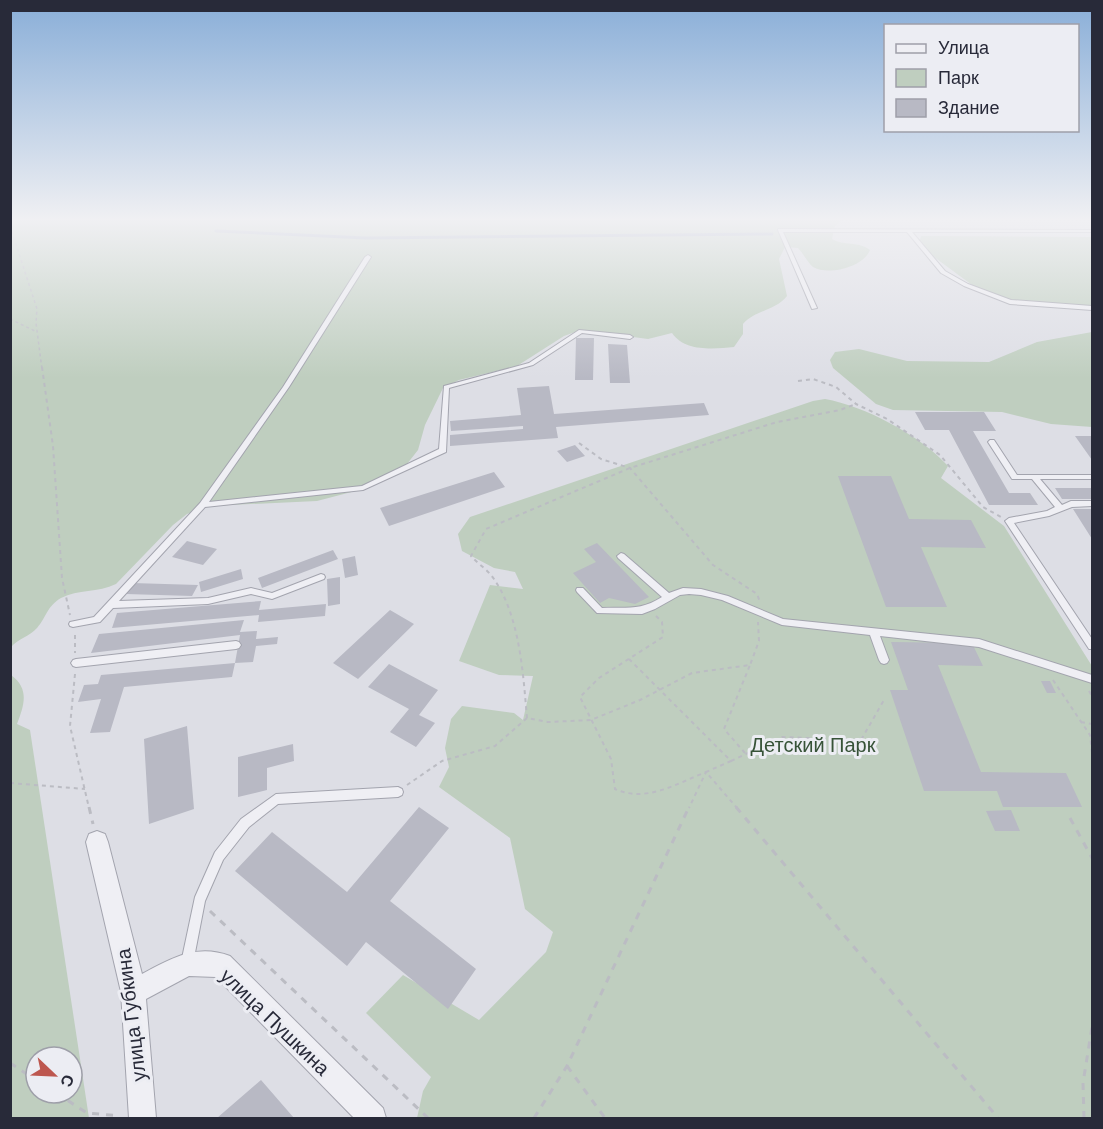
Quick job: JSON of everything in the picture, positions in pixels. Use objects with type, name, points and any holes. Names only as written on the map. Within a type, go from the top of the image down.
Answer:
[{"type":"street","name":"улица Губкина","points":[[97,842],[121,934],[133,992],[131,1117]]},
{"type":"street","points":[[133,992],[187,964]]},
{"type":"street","name":"улица Пушкина","points":[[187,964],[221,966],[373,1119]]},
{"type":"lane","points":[[73,624],[97,620],[203,505],[286,387],[358,273]]},
{"type":"lane","points":[[799,273],[814,308]]},
{"type":"lane","points":[[944,273],[966,285],[1010,302],[1092,308]]},
{"type":"lane","points":[[203,505],[363,488],[443,450],[446,387],[531,364],[580,331],[630,337]]},
{"type":"lane","points":[[992,442],[1015,477],[1092,477]]},
{"type":"lane","points":[[1034,477],[1060,508]]},
{"type":"lane","points":[[1092,504],[1071,504],[1050,513],[1009,521],[1092,646]]},
{"type":"lane","points":[[621,556],[668,597]]},
{"type":"lane","points":[[111,605],[208,601],[251,591],[272,596],[321,577]]},
{"type":"lane","points":[[580,590],[600,611],[647,609],[668,597],[687,590],[723,596],[758,614],[782,622],[979,643],[1092,678]]},
{"type":"lane","points":[[874,633],[884,660]]},
{"type":"lane","points":[[76,663],[236,645]]},
{"type":"lane","points":[[187,964],[200,901],[219,856],[245,823],[276,799],[398,792]]},
{"type":"path","points":[[25,273],[37,309],[37,333],[53,446],[62,578],[73,624],[76,663],[70,726],[97,842]]},
{"type":"path","points":[[10,319],[37,333]]},
{"type":"path","points":[[798,381],[813,379],[836,387],[856,404],[887,419],[940,455],[983,507],[1009,521]]},
{"type":"path","points":[[527,717],[524,686],[509,613],[494,579],[471,556],[486,529],[630,468],[777,422],[840,410],[856,404]]},
{"type":"path","points":[[579,443],[601,459],[630,468],[713,565],[757,594],[761,605],[758,614],[759,642],[724,729],[746,754]]},
{"type":"path","points":[[647,609],[663,622],[663,636],[599,678],[580,697],[611,759],[615,789],[628,795],[647,795],[706,772],[782,737],[861,740],[884,700]]},
{"type":"path","points":[[629,659],[731,761]]},
{"type":"path","points":[[527,717],[548,722],[591,720],[692,673],[750,665]]},
{"type":"path","points":[[1053,680],[1090,735],[1092,753]]},
{"type":"path","points":[[398,792],[442,761],[495,746],[527,717]]},
{"type":"path","points":[[1081,722],[1092,724]]},
{"type":"path","points":[[534,1119],[567,1066],[706,772]]},
{"type":"path","points":[[706,772],[998,1119]]},
{"type":"path","points":[[10,783],[85,789]]},
{"type":"path","points":[[1070,818],[1092,858]]},
{"type":"path","points":[[200,901],[428,1119]]},
{"type":"path","points":[[1084,1119],[1083,1083],[1092,1027]]},
{"type":"path","points":[[10,1063],[24,1072]]},
{"type":"path","points":[[567,1066],[605,1119]]},
{"type":"path","points":[[75,1105],[87,1113],[131,1117]]},
{"type":"green space","points":[[10,273],[782,273],[787,296],[777,305],[748,319],[743,324],[743,334],[734,347],[700,348],[684,343],[672,333],[648,339],[581,330],[564,336],[517,366],[459,380],[443,388],[425,425],[418,450],[407,464],[388,476],[363,489],[317,501],[209,506],[187,514],[173,525],[116,584],[61,598],[47,612],[34,631],[11,647]]},
{"type":"green space","points":[[955,273],[1092,273],[1092,306],[1022,303],[987,296]]},
{"type":"green space","points":[[1092,332],[1092,427],[1051,424],[1002,412],[893,410],[876,404],[833,368],[830,360],[835,352],[859,349],[907,361],[989,362],[1037,342]]},
{"type":"green space","name":"Детский Парк","points":[[825,399],[857,408],[908,433],[948,466],[941,478],[1004,526],[1092,666],[1092,1118],[417,1118],[423,1091],[431,1077],[366,1013],[403,975],[479,1020],[546,952],[553,932],[525,909],[510,838],[439,787],[449,767],[445,748],[451,719],[462,706],[514,713],[523,720],[533,676],[499,675],[459,661],[490,585],[523,589],[515,572],[494,568],[462,551],[458,534],[470,517],[813,401]]},
{"type":"green space","points":[[11,675],[21,686],[24,698],[17,724],[30,730],[78,1045],[24,1045],[24,1105],[84,1105],[84,1085],[89,1118],[11,1118]]},
{"type":"building","points":[[576,338],[594,338],[593,380],[575,380]]},
{"type":"building","points":[[608,344],[627,345],[630,383],[610,383]]},
{"type":"building","points":[[549,386],[554,414],[704,403],[709,415],[556,427],[558,438],[450,446],[450,435],[523,429],[523,426],[451,431],[450,421],[521,415],[517,388]]},
{"type":"building","points":[[915,412],[984,412],[996,431],[973,431],[1009,493],[1030,493],[1038,505],[989,505],[949,430],[925,430]]},
{"type":"building","points":[[1075,436],[1092,436],[1092,460]]},
{"type":"building","points":[[575,445],[585,456],[567,462],[557,451]]},
{"type":"building","points":[[494,472],[505,487],[389,526],[380,508]]},
{"type":"building","points":[[838,476],[891,476],[909,519],[971,520],[986,548],[921,547],[947,607],[886,607]]},
{"type":"building","points":[[1055,488],[1092,488],[1092,499],[1062,499]]},
{"type":"building","points":[[1073,509],[1092,509],[1092,539]]},
{"type":"building","points":[[187,541],[217,549],[203,565],[172,557]]},
{"type":"building","points":[[597,543],[649,597],[635,604],[609,598],[600,603],[573,573],[596,562],[584,549]]},
{"type":"building","points":[[333,550],[338,559],[262,588],[258,578]]},
{"type":"building","points":[[355,556],[358,575],[345,578],[342,559]]},
{"type":"building","points":[[241,569],[243,579],[201,592],[199,582]]},
{"type":"building","points":[[340,577],[340,604],[328,606],[327,579]]},
{"type":"building","points":[[132,583],[198,585],[192,596],[126,594]]},
{"type":"building","points":[[261,601],[259,610],[326,604],[325,616],[258,622],[259,615],[112,628],[117,613]]},
{"type":"building","points":[[390,610],[414,624],[358,679],[333,663]]},
{"type":"building","points":[[244,620],[240,632],[257,631],[256,639],[278,637],[277,644],[256,646],[253,662],[235,663],[240,635],[91,653],[99,634]]},
{"type":"building","points":[[891,642],[972,643],[983,666],[938,665],[981,772],[1066,773],[1082,807],[1003,807],[997,791],[924,791],[890,690],[908,690]]},
{"type":"building","points":[[235,663],[232,677],[124,687],[110,732],[90,733],[101,699],[78,702],[84,685],[98,684],[101,675]]},
{"type":"building","points":[[389,664],[438,690],[419,715],[435,723],[416,747],[390,732],[409,709],[368,687]]},
{"type":"building","points":[[1041,681],[1050,681],[1056,693],[1047,693]]},
{"type":"building","points":[[187,726],[194,809],[149,824],[144,739]]},
{"type":"building","points":[[293,744],[294,761],[267,768],[267,790],[238,797],[238,757]]},
{"type":"building","points":[[419,807],[449,828],[390,901],[476,969],[448,1009],[366,942],[347,966],[235,871],[272,832],[347,892]]},
{"type":"building","points":[[1011,810],[1020,831],[995,831],[986,811]]},
{"type":"building","points":[[261,1080],[294,1118],[217,1118]]}]
